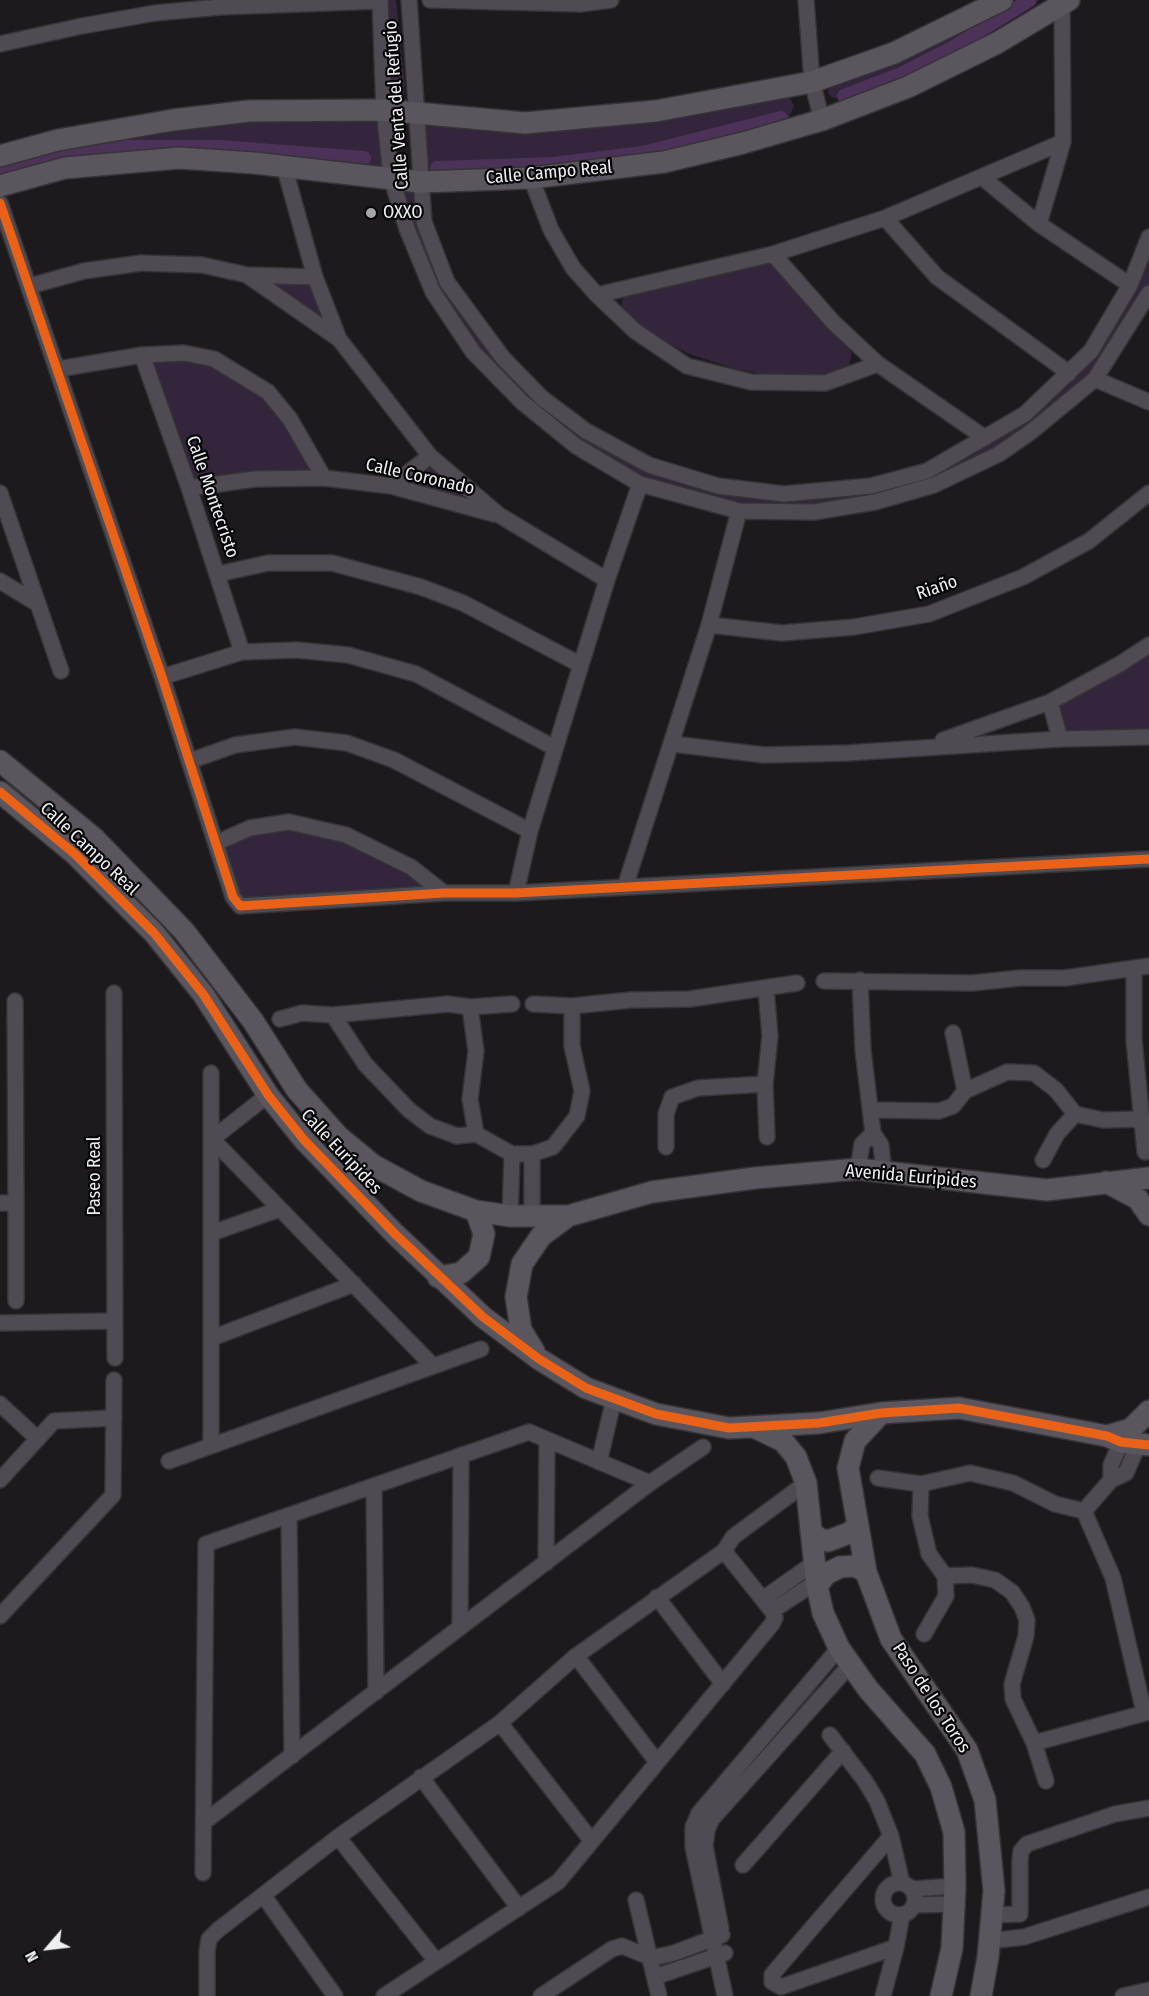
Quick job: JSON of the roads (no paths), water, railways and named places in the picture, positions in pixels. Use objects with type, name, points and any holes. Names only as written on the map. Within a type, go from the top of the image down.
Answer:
[{"type":"street","name":"Calle Venta del Refugio","points":[[380,0],[384,110],[391,177],[407,229],[433,292],[473,352],[522,402],[576,446],[640,484],[739,511],[814,512],[875,502],[934,486],[999,454],[1032,431],[1095,379],[1149,293]]},
{"type":"street","points":[[0,44],[155,13],[220,7],[380,0]]},
{"type":"street","name":"Calle Venta del Refugio","points":[[409,0],[424,222],[447,282],[503,358],[542,398],[586,431],[649,465],[718,486],[784,495],[870,486],[927,471],[1025,414],[1091,351],[1130,285],[1149,237]]},
{"type":"street","points":[[430,0],[580,3],[611,0]]},
{"type":"street","points":[[806,0],[812,82],[822,120]]},
{"type":"street","points":[[0,156],[58,140],[184,119],[249,111],[384,110],[525,123],[656,111],[812,82],[894,53],[1002,0]]},
{"type":"street","points":[[1039,224],[1063,142],[1065,2]]},
{"type":"street","name":"Calle Campo Real","points":[[0,186],[65,168],[179,158],[284,166],[420,182],[531,178],[664,162],[743,144],[822,120],[908,87],[997,43],[1065,2]]},
{"type":"street","points":[[597,296],[773,254],[885,218],[984,178],[1063,142]]},
{"type":"street","points":[[284,166],[315,277],[339,339],[430,456],[499,515],[607,580]]},
{"type":"street","points":[[531,178],[551,230],[573,268],[597,296],[635,331],[687,366],[741,380],[825,383],[879,364]]},
{"type":"street","points":[[984,178],[1039,224],[1130,285]]},
{"type":"street","points":[[0,202],[162,676],[233,897],[240,906],[444,893],[516,893],[1149,859]]},
{"type":"street","points":[[885,218],[937,277],[1069,374]]},
{"type":"street","points":[[773,254],[833,322],[879,364],[985,438]]},
{"type":"street","points":[[30,286],[84,271],[141,263],[202,266],[247,275],[315,277]]},
{"type":"street","points":[[247,275],[339,339]]},
{"type":"street","points":[[58,369],[142,355],[184,353],[214,359],[268,392],[290,419],[324,477]]},
{"type":"street","name":"Calle Montecristo","points":[[142,355],[218,574],[242,652]]},
{"type":"street","points":[[1095,379],[1149,402]]},
{"type":"street","points":[[391,486],[430,456]]},
{"type":"street","name":"Calle Coronado","points":[[189,488],[255,479],[324,477],[391,486],[499,515]]},
{"type":"street","points":[[516,893],[530,831],[555,748],[607,580],[640,484]]},
{"type":"street","points":[[0,493],[61,671]]},
{"type":"street","name":"Riaño","points":[[709,625],[782,633],[854,627],[929,614],[1023,577],[1089,541],[1149,493]]},
{"type":"street","points":[[625,887],[673,744],[709,625],[739,511]]},
{"type":"street","points":[[218,574],[268,563],[332,563],[421,587],[463,603],[581,665]]},
{"type":"street","points":[[0,581],[38,604]]},
{"type":"street","points":[[929,745],[1050,702],[1120,664],[1149,645]]},
{"type":"street","points":[[162,676],[242,652],[297,650],[348,655],[416,674],[555,748]]},
{"type":"street","points":[[1050,702],[1060,739]]},
{"type":"street","points":[[190,761],[235,745],[295,737],[347,743],[394,760],[530,831]]},
{"type":"street","points":[[673,744],[764,755],[847,753],[929,745],[1149,737]]},
{"type":"street","name":"Calle Campo Real","points":[[0,760],[94,838],[184,931]]},
{"type":"street","name":"Calle Campo Real","points":[[0,792],[76,855],[154,933]]},
{"type":"street","points":[[216,843],[250,828],[289,822],[346,835],[411,867],[444,893]]},
{"type":"street","name":"Calle Eurípides","points":[[184,931],[253,1021],[297,1090],[338,1136],[373,1165],[421,1191],[476,1212],[510,1216],[568,1216]]},
{"type":"street","name":"Calle Eurípides","points":[[154,933],[202,994],[232,1036],[268,1095],[304,1140],[438,1276],[483,1317],[539,1359],[586,1388],[656,1414],[729,1428],[819,1423],[881,1413],[959,1408],[1129,1442]]},
{"type":"street","points":[[824,981],[972,983],[1020,978],[1065,978],[1141,967],[1134,1040],[1146,1152]]},
{"type":"street","points":[[860,980],[863,1050],[873,1133],[881,1145],[884,1173]]},
{"type":"street","points":[[533,1004],[572,1006],[631,1000],[690,999],[797,983]]},
{"type":"street","points":[[766,989],[770,1036],[765,1084],[767,1137]]},
{"type":"street","name":"Paseo Real","points":[[114,993],[115,1358]]},
{"type":"street","points":[[15,1001],[16,1301]]},
{"type":"street","points":[[280,1019],[302,1013],[333,1015],[448,1004],[470,1007],[512,1004]]},
{"type":"street","points":[[333,1015],[365,1064],[409,1110],[430,1126],[457,1136],[476,1134],[512,1154],[532,1154],[553,1147],[577,1116],[582,1091],[572,1046],[572,1006]]},
{"type":"street","points":[[470,1007],[476,1051],[470,1099],[476,1134]]},
{"type":"street","points":[[232,1036],[253,1021]]},
{"type":"street","points":[[953,1033],[965,1091]]},
{"type":"street","points":[[871,1110],[939,1111],[953,1106],[965,1091],[1007,1072],[1034,1073],[1056,1090],[1075,1114],[1103,1120],[1141,1119]]},
{"type":"street","points":[[211,1073],[211,1446]]},
{"type":"street","points":[[666,1147],[666,1114],[672,1096],[698,1088],[765,1084]]},
{"type":"street","points":[[212,1139],[268,1095]]},
{"type":"street","points":[[1043,1160],[1057,1134],[1075,1114]]},
{"type":"street","points":[[858,1169],[862,1144],[873,1133]]},
{"type":"street","points":[[212,1139],[433,1366]]},
{"type":"street","points":[[510,1216],[512,1154]]},
{"type":"street","points":[[532,1154],[532,1216]]},
{"type":"street","name":"Avenida Euripides","points":[[568,1216],[652,1192],[755,1178],[858,1169],[1047,1190],[1149,1178]]},
{"type":"street","points":[[1106,1182],[1138,1199],[1149,1215]]},
{"type":"street","points":[[0,1203],[16,1203]]},
{"type":"street","points":[[212,1233],[280,1209]]},
{"type":"street","points":[[438,1276],[461,1273],[479,1257],[484,1234],[476,1212]]},
{"type":"street","points":[[539,1359],[521,1330],[516,1297],[522,1264],[541,1236],[568,1216]]},
{"type":"street","points":[[212,1338],[354,1284]]},
{"type":"street","points":[[0,1323],[114,1321]]},
{"type":"street","points":[[169,1461],[481,1348]]},
{"type":"street","points":[[0,1616],[112,1495],[114,1380]]},
{"type":"street","points":[[599,1462],[614,1399]]},
{"type":"street","points":[[0,1404],[38,1438]]},
{"type":"street","points":[[1084,1511],[1110,1480],[1111,1465],[1129,1442],[1131,1429],[1149,1411]]},
{"type":"street","name":"Paso de los Toros","points":[[881,1413],[855,1441],[848,1468],[866,1572],[891,1638],[967,1750],[985,1800],[990,1827],[993,1915],[981,1996]]},
{"type":"street","points":[[0,1480],[54,1421],[114,1418]]},
{"type":"street","points":[[755,1428],[783,1441],[796,1457],[806,1483],[815,1577],[823,1613],[844,1656],[925,1754],[937,1779],[954,1832],[952,1948],[941,1996]]},
{"type":"street","points":[[203,1873],[206,1545],[529,1432],[650,1483]]},
{"type":"street","points":[[546,1563],[547,1440]]},
{"type":"street","points":[[204,1822],[650,1483],[703,1447]]},
{"type":"street","points":[[460,1627],[461,1455]]},
{"type":"street","points":[[878,1478],[921,1484],[970,1473],[1013,1483],[1055,1504],[1084,1511]]},
{"type":"street","points":[[207,1996],[209,1939],[338,1837],[500,1723],[576,1656],[724,1551],[734,1537],[806,1483]]},
{"type":"street","points":[[921,1484],[920,1516],[929,1554],[945,1576],[946,1596],[924,1634]]},
{"type":"street","points":[[374,1488],[376,1692]]},
{"type":"street","points":[[1034,1743],[1146,1712],[1113,1578],[1084,1511]]},
{"type":"street","points":[[289,1516],[292,1756]]},
{"type":"street","points":[[811,1532],[820,1539],[828,1541],[849,1533],[858,1526]]},
{"type":"street","points":[[384,1996],[558,1882],[772,1624],[775,1618],[768,1605],[724,1551]]},
{"type":"street","points":[[768,1605],[815,1577],[840,1567],[855,1566],[866,1572]]},
{"type":"street","points":[[945,1576],[972,1575],[995,1580],[1012,1592],[1022,1607],[1027,1620],[1026,1636],[1012,1684],[1013,1699],[1034,1743],[1046,1781]]},
{"type":"street","points":[[657,1597],[723,1684]]},
{"type":"street","points":[[576,1656],[657,1762]]},
{"type":"street","points":[[725,1996],[721,1955],[693,1847],[693,1827],[699,1813],[844,1656]]},
{"type":"street","points":[[500,1723],[591,1840]]},
{"type":"street","points":[[830,1736],[877,1801],[907,1886],[908,1910],[883,1996]]},
{"type":"street","points":[[743,1865],[843,1751]]},
{"type":"street","points":[[421,1777],[519,1908]]},
{"type":"street","points":[[1024,1937],[1020,1914],[1020,1860],[1021,1851],[1027,1844],[1115,1814],[1149,1808]]},
{"type":"street","points":[[891,1836],[772,1975],[772,1982],[781,1987],[896,1947]]},
{"type":"street","points":[[338,1837],[436,1961]]},
{"type":"street","points":[[892,1885],[954,1895],[908,1910],[891,1912],[884,1898],[892,1885]]},
{"type":"street","points":[[263,1895],[335,1996]]},
{"type":"street","points":[[989,1941],[1024,1937],[1149,1897]]},
{"type":"street","points":[[636,1900],[652,1958],[659,1996]]},
{"type":"street","points":[[993,1915],[1020,1914]]},
{"type":"street","points":[[541,1996],[612,1949],[622,1946],[652,1958],[674,1953],[717,1937]]},
{"type":"street","points":[[655,1977],[721,1955]]},
{"type":"street","points":[[721,1955],[736,1996]]},
{"type":"street","points":[[1123,1996],[1149,1990]]},
{"type":"waterway","points":[[844,96],[901,74],[952,48],[1030,0]]},
{"type":"waterway","points":[[437,168],[553,164],[643,153],[781,118]]},
{"type":"waterway","points":[[0,171],[52,155],[111,147],[220,147],[364,158]]},
{"type":"place","name":"OXXO","points":[[371,213]]}]
